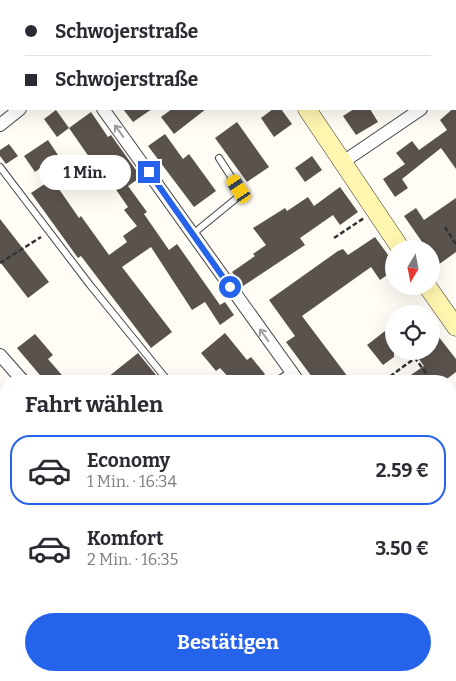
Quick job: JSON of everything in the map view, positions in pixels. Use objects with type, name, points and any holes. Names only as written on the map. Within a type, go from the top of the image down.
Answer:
[{"type":"main road","points":[[308,110],[395,240]]},
{"type":"main road","points":[[433,295],[456,327]]},
{"type":"street","points":[[0,125],[19,110]]},
{"type":"street","points":[[104,110],[194,233],[288,375]]},
{"type":"street","points":[[343,162],[420,110]]},
{"type":"street","points":[[1,356],[18,375]]},
{"type":"lane","points":[[194,233],[238,197],[239,189],[218,158]]},
{"type":"lane","points":[[0,167],[163,375]]},
{"type":"path","points":[[334,238],[374,210]]},
{"type":"path","points":[[445,227],[456,244]]},
{"type":"path","points":[[0,263],[49,231]]},
{"type":"path","points":[[392,375],[412,360]]},
{"type":"path","points":[[416,360],[428,375]]},
{"type":"building","points":[[56,110],[69,128],[57,137],[44,119]]},
{"type":"building","points":[[124,110],[151,110],[133,122]]},
{"type":"building","points":[[171,110],[205,110],[174,134],[161,117]]},
{"type":"building","points":[[272,110],[282,110],[292,124],[274,137],[261,118]]},
{"type":"building","points":[[352,110],[371,110],[378,122],[356,135],[343,116]]},
{"type":"building","points":[[451,110],[456,110],[456,169],[441,148],[402,179],[408,188],[395,197],[383,179],[405,164],[396,153],[412,141],[419,150],[447,130],[440,120]]},
{"type":"building","points":[[91,112],[108,137],[111,135],[141,177],[128,186],[147,212],[144,214],[169,250],[177,244],[220,305],[225,302],[234,315],[220,325],[205,302],[192,310],[151,247],[122,267],[172,332],[151,348],[81,256],[78,258],[31,193],[52,179],[79,218],[81,216],[109,255],[127,242],[123,236],[137,226],[124,210],[128,207],[99,165],[96,167],[69,128]]},
{"type":"building","points":[[237,122],[269,167],[247,182],[215,138]]},
{"type":"building","points":[[165,134],[183,159],[189,154],[216,191],[194,207],[148,146]]},
{"type":"building","points":[[48,140],[58,155],[35,172],[24,156]]},
{"type":"building","points":[[9,144],[18,156],[6,164],[0,156],[0,150]]},
{"type":"building","points":[[312,156],[322,170],[305,182],[295,168]]},
{"type":"building","points":[[340,187],[358,212],[340,225],[333,215],[300,238],[305,245],[243,286],[232,272],[255,256],[253,254],[266,245],[253,228],[285,208],[287,211],[308,197],[314,206]]},
{"type":"building","points":[[456,198],[456,252],[440,264],[440,240],[421,240],[404,216],[416,208],[424,220]]},
{"type":"building","points":[[0,219],[49,282],[28,298],[0,262]]},
{"type":"building","points":[[375,237],[385,251],[385,276],[380,280],[371,267],[302,316],[346,375],[311,375],[286,342],[295,336],[269,300],[343,249],[348,255]]},
{"type":"building","points":[[385,331],[385,360],[390,360],[383,365],[367,345]]},
{"type":"building","points":[[225,333],[247,360],[251,357],[265,374],[226,375],[220,368],[216,371],[201,353]]},
{"type":"building","points":[[35,334],[53,355],[48,359],[62,375],[40,375],[17,348]]},
{"type":"building","points":[[440,339],[456,359],[456,372],[452,375],[411,375],[424,366],[420,360],[440,360]]},
{"type":"building","points":[[138,353],[156,375],[110,375]]},
{"type":"route","points":[[149,172],[194,233],[230,287]]}]
